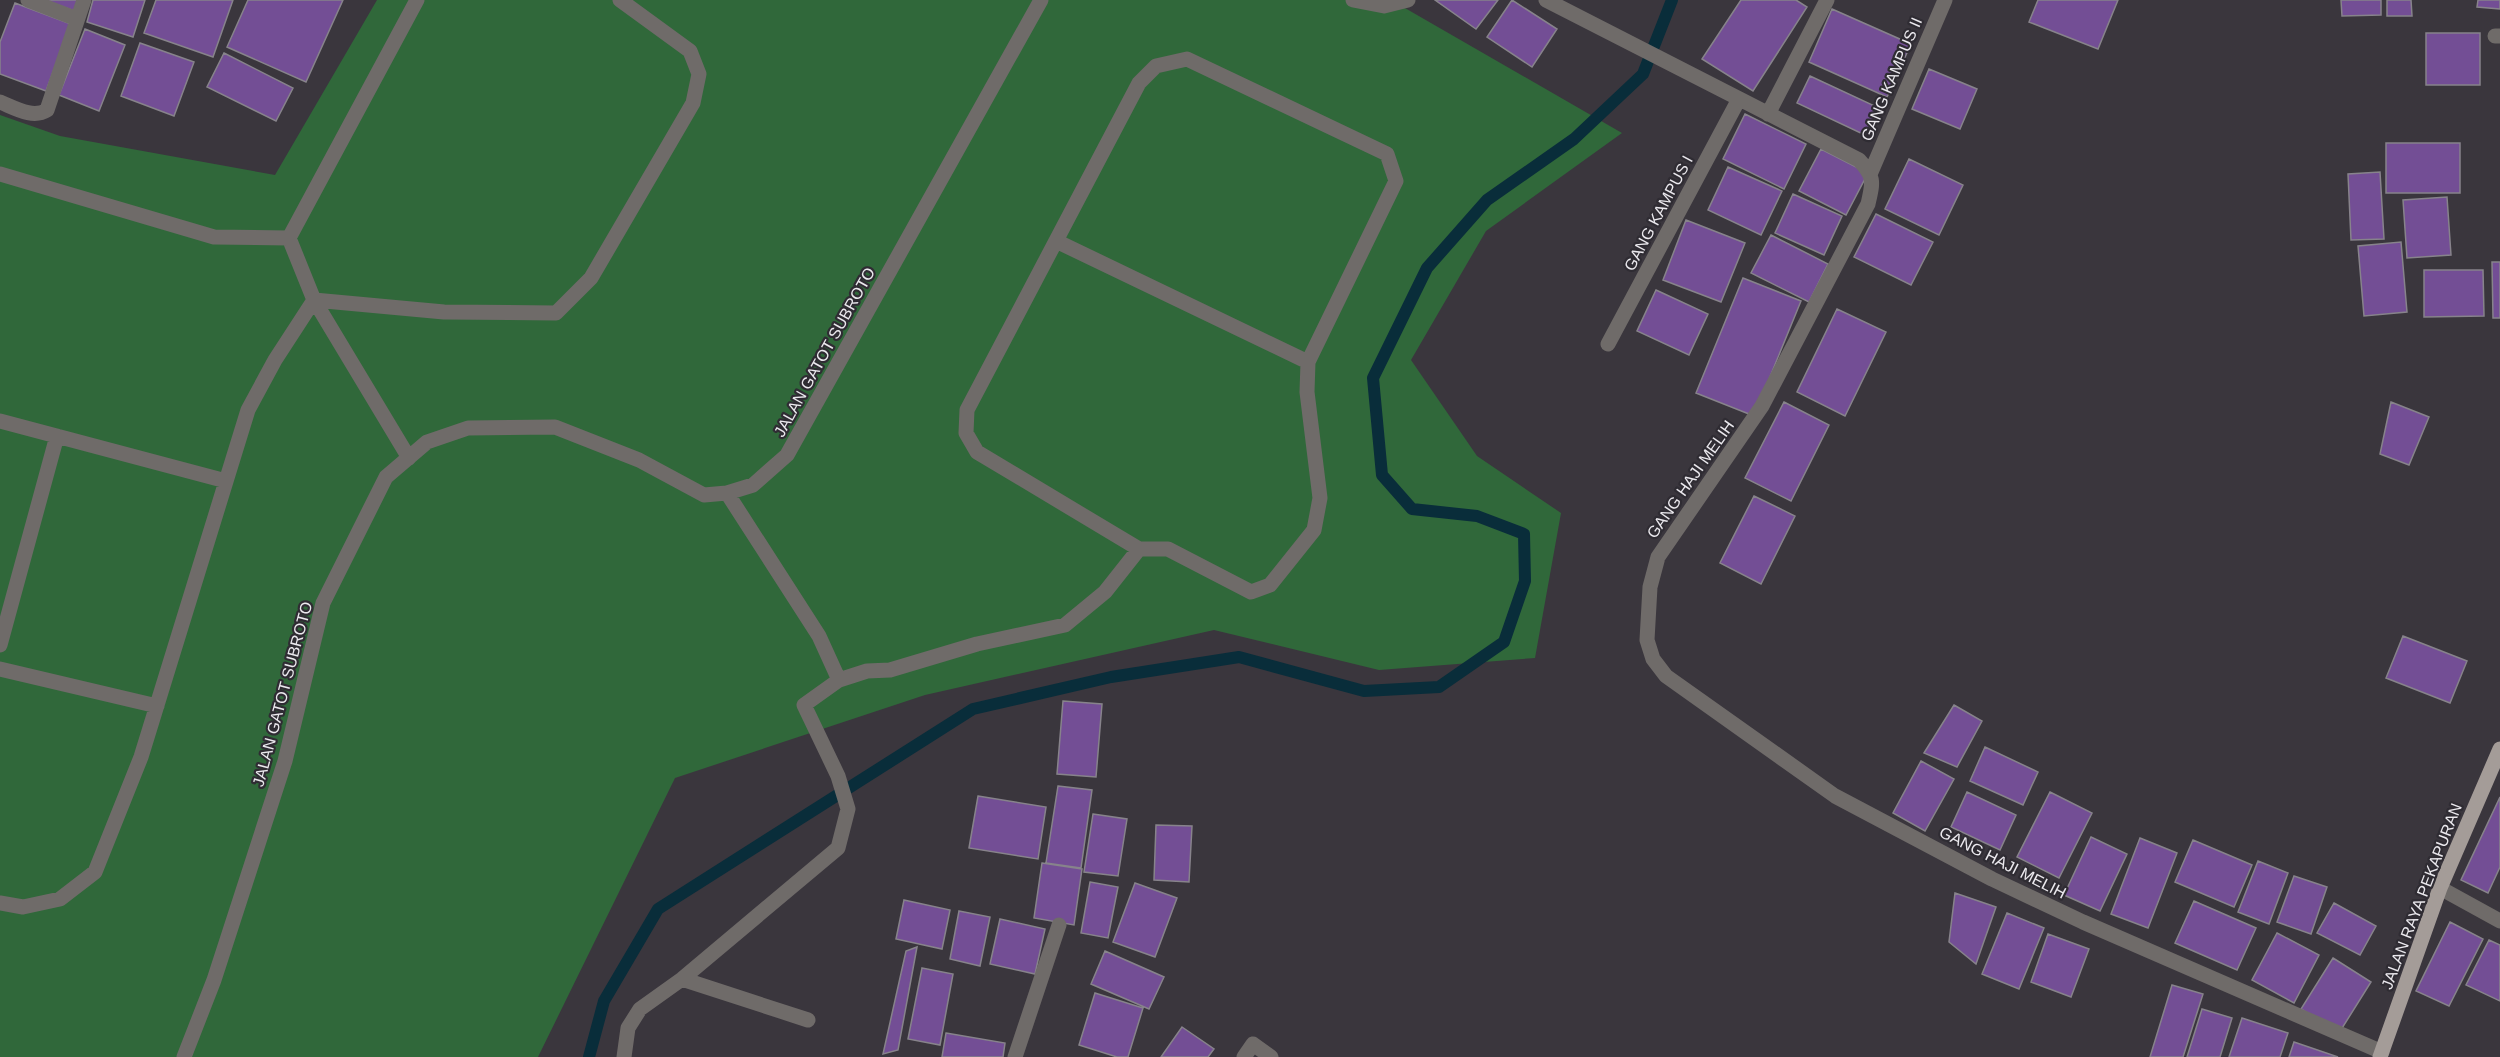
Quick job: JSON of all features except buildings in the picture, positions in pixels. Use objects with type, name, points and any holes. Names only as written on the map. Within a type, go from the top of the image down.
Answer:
[{"type":"main road","name":"JALAN RAYA PEKAPURAN","points":[[2381,1055],[2440,888],[2500,749]]},
{"type":"street","points":[[28,0],[77,19]]},
{"type":"street","points":[[0,102],[29,113],[40,114],[47,110],[84,0]]},
{"type":"street","points":[[289,238],[417,0]]},
{"type":"street","points":[[314,300],[444,312],[556,313],[591,278],[693,104],[698,84],[699,74],[690,51],[620,0]]},
{"type":"street","name":"JALAN GATOT SUBROTO","points":[[184,1057],[214,980],[285,761],[323,603],[386,477],[427,442],[468,428],[555,427],[639,460],[704,495],[727,493],[753,485],[787,455],[1041,0]]},
{"type":"street","points":[[1353,0],[1384,6],[1408,0]]},
{"type":"street","points":[[1546,0],[1859,160],[1871,172]]},
{"type":"street","points":[[1768,114],[1827,0]]},
{"type":"street","name":"GANG KAMPUS II","points":[[1871,172],[1945,0]]},
{"type":"street","points":[[1186,59],[1387,154],[1396,181],[1308,362],[1307,392],[1320,498],[1314,530],[1270,585],[1251,592],[1168,549],[1139,549],[977,452],[966,434],[967,410],[1056,241],[1139,83],[1156,66],[1186,59]]},
{"type":"street","name":"GANG KAMPUS I","points":[[1608,344],[1739,99]]},
{"type":"street","name":"GANG HAJI MELIH","points":[[1871,172],[1872,185],[1868,204],[1762,406],[1658,557],[1650,587],[1647,640],[1653,659],[1666,676],[1835,796],[1992,879],[2381,1055]]},
{"type":"street","points":[[0,174],[214,237],[289,238]]},
{"type":"street","points":[[289,238],[314,300],[409,458]]},
{"type":"street","points":[[1056,241],[1308,362]]},
{"type":"street","points":[[0,903],[23,907],[60,899],[95,872],[141,757],[248,410],[275,360],[314,300]]},
{"type":"street","points":[[0,421],[226,481]]},
{"type":"street","points":[[0,645],[57,436]]},
{"type":"street","points":[[727,493],[819,636],[840,680]]},
{"type":"street","points":[[624,1057],[628,1028],[640,1009],[682,979],[838,848],[848,809],[838,776],[804,705],[840,680],[867,671],[890,670],[978,644],[1065,625],[1105,592],[1139,549]]},
{"type":"street","points":[[0,669],[157,706]]},
{"type":"street","points":[[2440,888],[2500,921]]},
{"type":"street","points":[[1015,1057],[1059,925]]},
{"type":"street","points":[[682,979],[808,1020]]},
{"type":"street","points":[[1244,1057],[1253,1044],[1271,1057]]},
{"type":"green space","points":[[377,0],[1391,0],[1622,133],[1486,231],[1411,360],[1477,456],[1561,513],[1535,658],[1379,670],[1214,630],[925,695],[675,778],[538,1057],[0,1057],[0,115],[60,136],[275,175]]},
{"type":"waterway","points":[[589,1057],[604,1001],[658,909],[973,709],[1111,677],[1239,657],[1364,691],[1439,687],[1504,642],[1525,581],[1524,534],[1477,516],[1412,509],[1382,475],[1373,378],[1427,268],[1487,200],[1574,139],[1643,74],[1672,0]]}]
